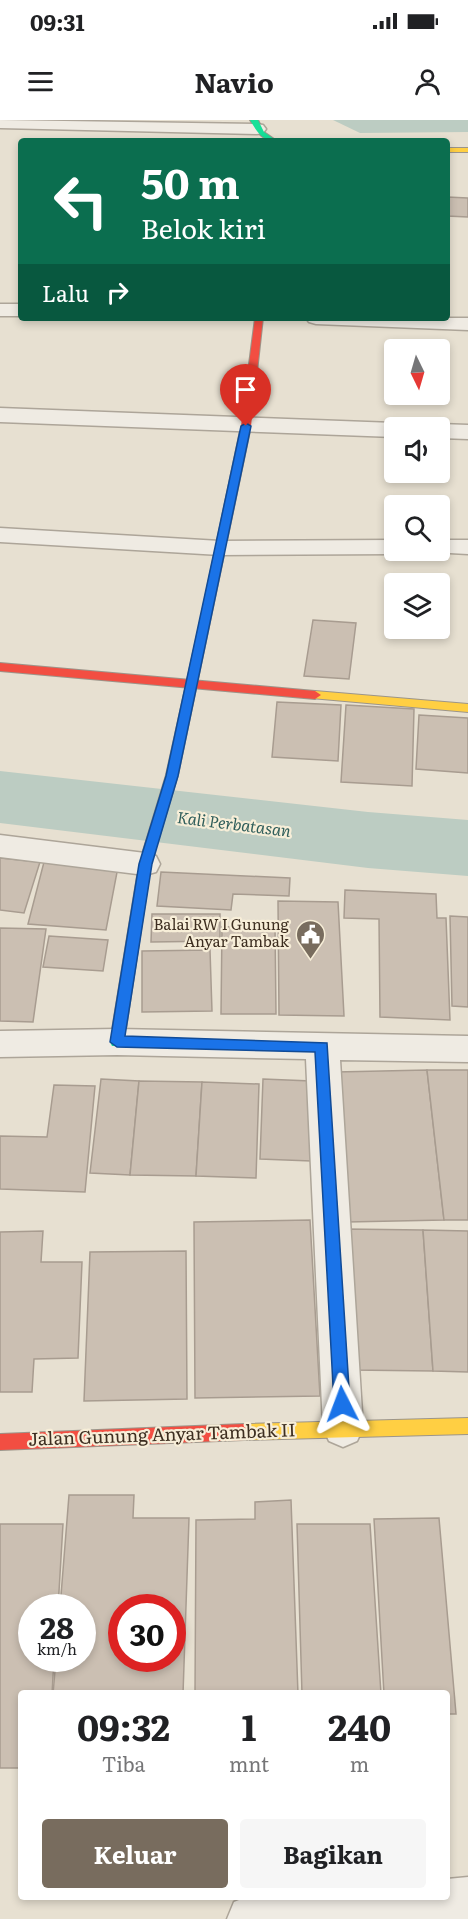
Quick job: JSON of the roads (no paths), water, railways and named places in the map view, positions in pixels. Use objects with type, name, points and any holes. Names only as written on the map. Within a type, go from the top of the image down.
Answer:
[{"type":"street","points":[[0,123],[256,125],[265,138]]},
{"type":"street","points":[[450,150],[468,150]]},
{"type":"street","points":[[0,310],[18,310]]},
{"type":"street","points":[[117,1042],[148,855],[172,776],[246,426],[260,321]]},
{"type":"street","points":[[392,321],[468,324]]},
{"type":"street","points":[[0,415],[384,430]]},
{"type":"street","points":[[450,431],[468,432]]},
{"type":"street","points":[[0,535],[219,548],[384,547]]},
{"type":"street","points":[[450,547],[468,547]]},
{"type":"street","points":[[0,667],[468,708]]},
{"type":"street","points":[[0,846],[148,855]]},
{"type":"street","points":[[0,1044],[117,1042],[468,1048]]},
{"type":"street","points":[[322,1047],[343,1428]]},
{"type":"street","name":"Jalan Gunung Anyar Tambak II","points":[[0,1442],[343,1428],[468,1426]]},
{"type":"street","points":[[251,1919],[468,1901]]},
{"type":"waterway","name":"Kali Perbatasan","points":[[0,797],[368,840],[468,848]]},
{"type":"place","name":"Balai RW I Gunung Anyar Tambak","points":[[310,960]]}]
